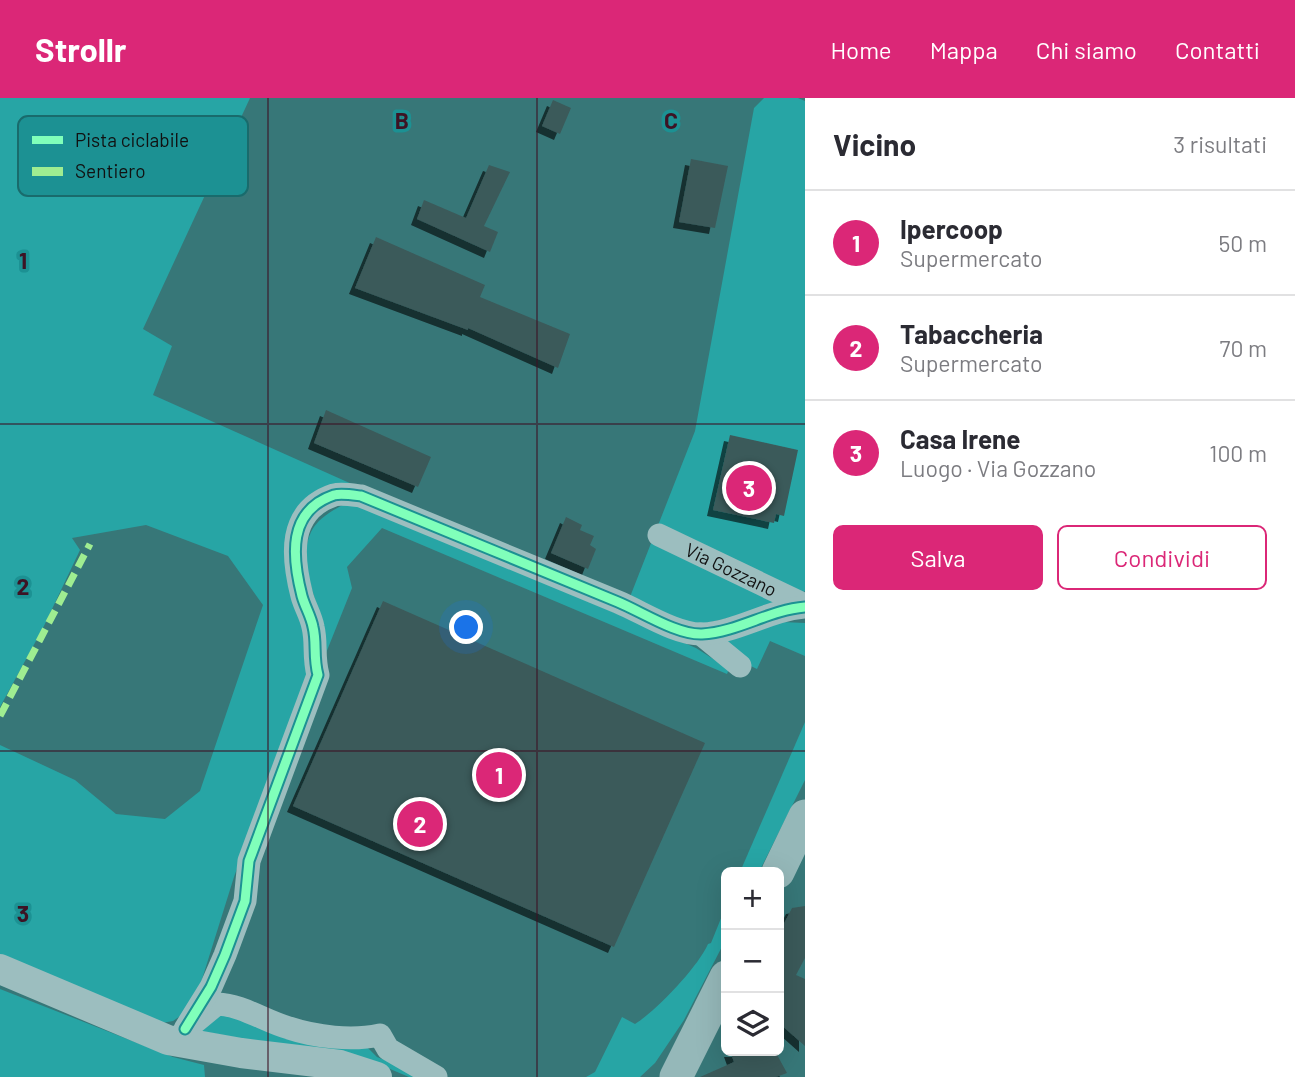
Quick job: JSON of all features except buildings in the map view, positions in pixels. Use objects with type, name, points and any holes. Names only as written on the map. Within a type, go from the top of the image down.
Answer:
[{"type":"main road","points":[[780,867],[805,816]]},
{"type":"main road","points":[[676,1077],[721,987]]},
{"type":"main road","points":[[658,1077],[695,1036]]},
{"type":"street","points":[[177,1035],[211,987],[225,955],[245,901],[249,861],[318,675],[313,658],[314,627],[302,597],[295,541],[300,523],[310,509],[335,494],[361,496],[682,631],[701,634],[740,666]]},
{"type":"street","name":"Via Gozzano","points":[[659,535],[805,606]]},
{"type":"street","name":"Via Gozzano","points":[[701,634],[749,623],[787,608],[805,606]]},
{"type":"street","points":[[0,969],[177,1035],[241,1053],[340,1065],[377,1077]]},
{"type":"street","points":[[177,1035],[217,1004],[233,1005],[288,1028],[312,1034],[363,1039],[380,1035],[388,1049],[436,1077]]},
{"type":"shaded area","points":[[0,98],[250,98],[242,116],[18,116],[18,196],[205,196],[143,329],[172,346],[153,395],[363,489],[295,517],[308,670],[234,877],[198,992],[183,1014],[173,1021],[162,1023],[0,958],[0,745],[75,780],[116,814],[165,819],[200,791],[263,605],[228,556],[146,525],[72,538],[80,550],[43,628],[0,707]]},
{"type":"shaded area","points":[[764,98],[798,98],[805,101],[805,591],[779,606],[694,626],[628,602],[695,431],[754,108]]},
{"type":"shaded area","points":[[344,504],[375,509],[696,648],[729,669],[727,674],[382,528],[347,567],[352,588],[322,663],[322,629],[307,568],[307,544],[317,523]]},
{"type":"shaded area","points":[[782,622],[805,623],[805,656],[770,641],[757,669],[740,661],[717,642]]},
{"type":"shaded area","points":[[805,722],[805,780],[762,867],[742,867]]},
{"type":"shaded area","points":[[721,918],[721,949],[684,1020],[655,1063],[640,1077],[586,1077],[595,1072],[622,1017],[635,1024],[654,1009],[676,988],[711,943]]},
{"type":"shaded area","points":[[0,989],[173,1057],[204,1065],[205,1077],[0,1077]]},
{"type":"shaded area","points":[[225,1008],[365,1045],[377,1057],[420,1074],[419,1077],[409,1077],[376,1063],[200,1031]]},
{"type":"marked path","points":[[0,716],[90,544]]},
{"type":"cycle path","points":[[185,1029],[211,987],[225,955],[245,901],[249,861],[318,675],[314,633],[302,596],[295,551],[301,524],[308,512],[319,502],[337,494],[361,496],[682,631],[702,634],[715,632],[779,612],[805,607]]},
{"type":"place","name":"Casa Irene","points":[[749,488]]},
{"type":"place","name":"Ipercoop","points":[[499,775]]},
{"type":"place","name":"Tabaccheria","points":[[420,824]]}]
